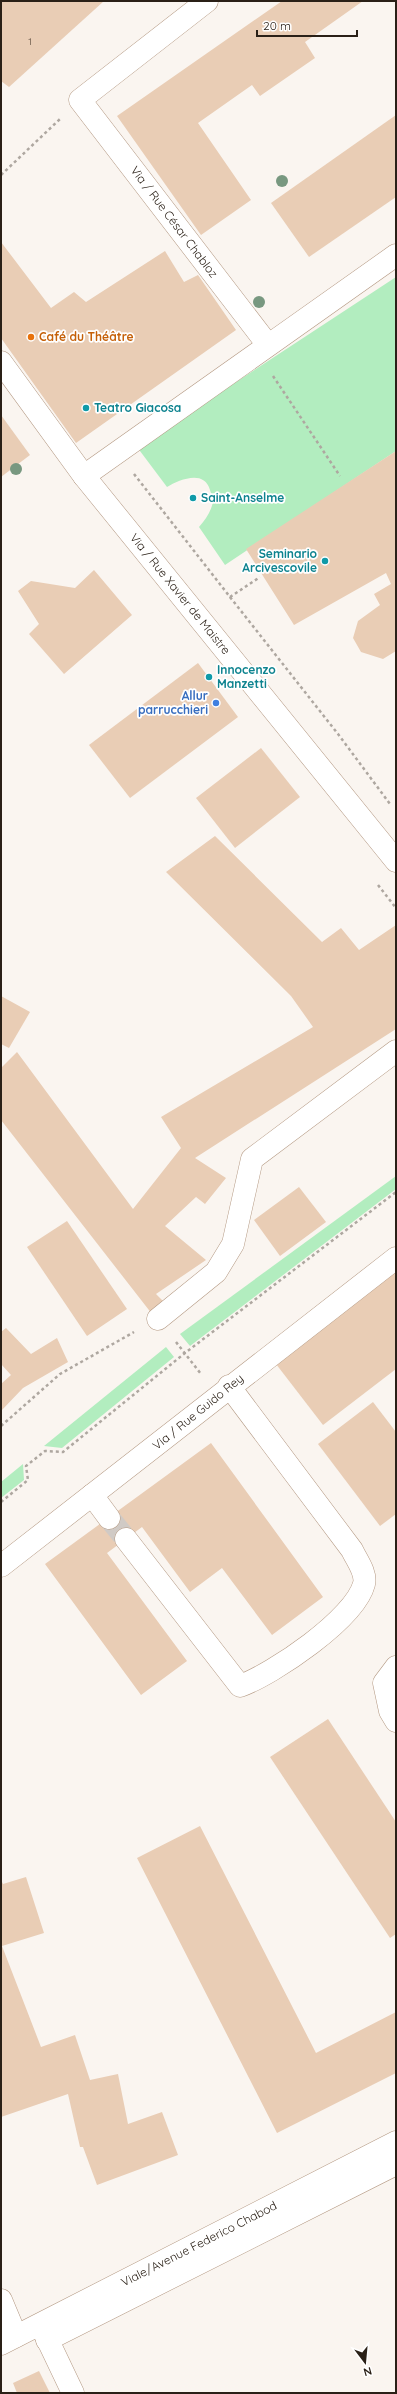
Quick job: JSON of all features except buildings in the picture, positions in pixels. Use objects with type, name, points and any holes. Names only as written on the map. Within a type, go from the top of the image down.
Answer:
[{"type":"street","points":[[80,100],[208,1]]},
{"type":"street","name":"Via / Rue César Chabloz","points":[[80,100],[262,349]]},
{"type":"street","points":[[84,476],[396,255]]},
{"type":"street","name":"Via / Rue Xavier de Maistre","points":[[1,362],[84,476],[396,861]]},
{"type":"street","points":[[158,1319],[216,1272],[233,1244],[252,1159],[396,1051]]},
{"type":"street","name":"Via / Rue Guido Rey","points":[[1,1566],[223,1391],[396,1258]]},
{"type":"street","points":[[126,1539],[240,1686],[251,1682],[298,1653],[333,1625],[356,1601],[364,1583],[362,1572],[352,1550],[223,1391]]},
{"type":"street","points":[[92,1495],[109,1518]]},
{"type":"street","points":[[396,1667],[384,1683],[390,1711],[396,1721]]},
{"type":"street","name":"Viale/Avenue Federico Chabod","points":[[8,2340],[44,2332],[396,2142]]},
{"type":"street","points":[[73,2393],[44,2332],[396,2164]]},
{"type":"street","points":[[1,2300],[8,2340]]},
{"type":"path","points":[[1,175],[80,100]]},
{"type":"path","points":[[262,349],[340,476]]},
{"type":"path","points":[[117,452],[338,734],[392,807]]},
{"type":"path","points":[[230,597],[260,577]]},
{"type":"path","points":[[1,1502],[28,1480],[26,1466],[45,1451],[63,1452],[185,1353],[396,1192]]},
{"type":"path","points":[[1,1426],[60,1374],[158,1319],[185,1353],[223,1391]]},
{"type":"green space","points":[[396,277],[396,451],[225,565],[199,527],[206,519],[213,502],[207,484],[197,478],[191,478],[184,479],[167,487],[137,447]]},
{"type":"green space","points":[[396,1176],[396,1189],[190,1346],[180,1334]]},
{"type":"green space","points":[[166,1347],[174,1357],[62,1448],[44,1446]]},
{"type":"green space","points":[[23,1464],[24,1480],[1,1498],[1,1482]]},
{"type":"tunnel","points":[[109,1518],[126,1539]]},
{"type":"place","name":"Café du Théâtre","points":[[31,337]]},
{"type":"place","name":"Teatro Giacosa","points":[[86,408]]},
{"type":"place","name":"Saint-Anselme","points":[[193,498]]},
{"type":"place","name":"Seminario Arcivescovile","points":[[325,561]]},
{"type":"place","name":"Innocenzo Manzetti","points":[[209,677]]},
{"type":"place","name":"Allur parrucchieri","points":[[216,703]]}]
